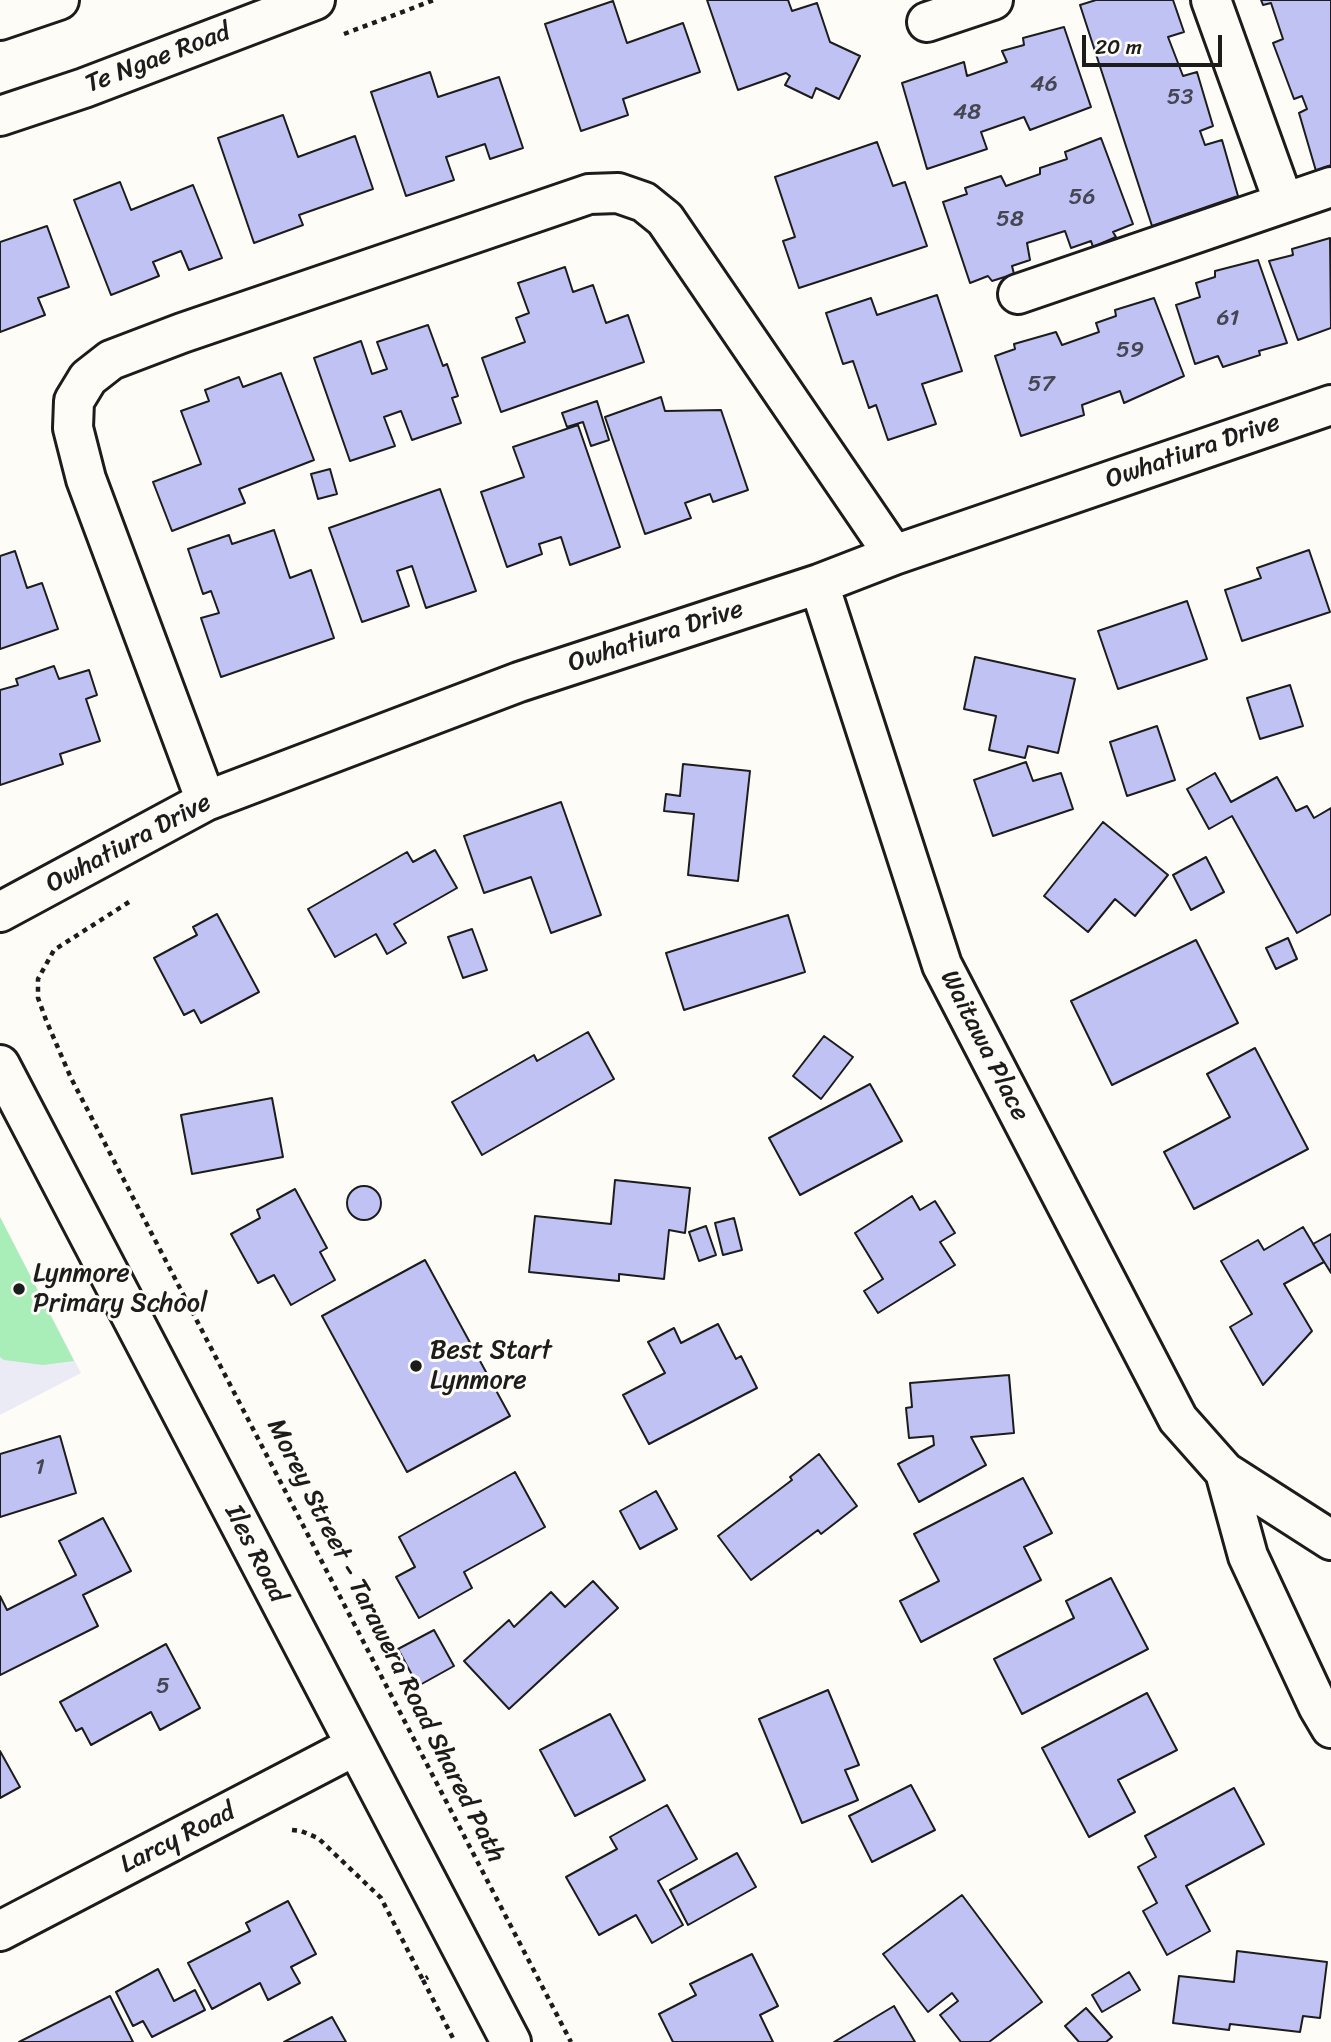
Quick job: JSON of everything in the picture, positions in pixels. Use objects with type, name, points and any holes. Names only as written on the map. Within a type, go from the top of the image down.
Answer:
[{"type":"main road","points":[[0,20],[59,0]]},
{"type":"main road","name":"Te Ngae Road","points":[[0,116],[84,88],[315,0]]},
{"type":"main road","points":[[927,22],[993,0]]},
{"type":"main road","points":[[1211,0],[1284,203]]},
{"type":"main road","points":[[1017,294],[1331,187]]},
{"type":"main road","points":[[206,801],[86,479],[73,428],[74,401],[88,378],[111,360],[182,333],[589,194],[618,193],[644,202],[665,219],[894,555]]},
{"type":"main road","name":"Owhatiura Drive","points":[[0,912],[206,801],[519,682],[819,584],[894,555],[1331,405]]},
{"type":"main road","name":"Waitawa Place","points":[[819,584],[942,965],[1178,1419],[1225,1472],[1331,1540]]},
{"type":"main road","name":"Iles Road","points":[[0,1065],[511,2042]]},
{"type":"main road","name":"Waitawa Place","points":[[1225,1472],[1248,1556],[1318,1706],[1331,1728]]},
{"type":"main road","name":"Larcy Road","points":[[0,1931],[355,1746]]},
{"type":"path","name":"Morey Street - Tarawera Road Shared Path","points":[[129,902],[54,950],[38,979],[38,998],[71,1078],[571,2042]]},
{"type":"path","points":[[156,1262],[165,1258]]},
{"type":"path","points":[[283,1829],[301,1830],[318,1838],[381,1898],[455,2042]]},
{"type":"path","points":[[423,1980],[433,1974]]},
{"type":"shaded area","name":"Lynmore Primary School","points":[[0,1217],[81,1373],[0,1415]]},
{"type":"green space","name":"Lynmore Primary School","points":[[0,1217],[74,1361],[43,1365],[4,1360],[0,1357]]},
{"type":"building","points":[[707,0],[788,0],[792,11],[817,3],[830,42],[860,56],[839,99],[816,88],[812,98],[785,85],[790,76],[786,73],[738,90]]},
{"type":"building","points":[[1096,0],[1173,0],[1184,32],[1168,37],[1183,76],[1197,72],[1213,126],[1200,131],[1205,145],[1222,140],[1238,196],[1152,226],[1080,5]]},
{"type":"building","points":[[1261,0],[1331,0],[1331,165],[1316,171],[1299,113],[1307,109],[1302,96],[1294,99],[1273,43],[1283,39],[1271,3],[1263,5]]},
{"type":"building","points":[[613,1],[627,43],[683,23],[700,72],[623,99],[628,115],[581,131],[545,24]]},
{"type":"building","points":[[1064,27],[1091,107],[1030,130],[1024,117],[981,132],[987,149],[927,169],[902,83],[964,62],[967,76],[1007,62],[1002,51],[1024,45],[1023,38]]},
{"type":"building","points":[[430,72],[438,97],[499,77],[523,148],[490,159],[485,144],[446,157],[454,180],[406,196],[371,92]]},
{"type":"building","points":[[283,115],[298,157],[355,136],[373,189],[299,215],[303,225],[254,243],[218,138]]},
{"type":"building","points":[[1101,138],[1133,224],[1113,232],[1116,237],[1093,247],[1091,241],[1071,248],[1065,231],[1027,243],[1030,260],[1012,266],[1014,274],[992,281],[988,276],[970,283],[943,202],[967,194],[965,188],[1001,176],[1006,186],[1040,174],[1040,168],[1067,159],[1065,152]]},
{"type":"building","points":[[877,142],[893,186],[905,182],[927,246],[799,288],[783,241],[795,237],[775,177]]},
{"type":"building","points":[[120,182],[131,210],[193,185],[222,258],[189,270],[181,251],[153,262],[159,276],[111,295],[74,200]]},
{"type":"building","points":[[47,226],[69,287],[38,298],[45,315],[0,332],[0,242]]},
{"type":"building","points":[[1330,238],[1331,328],[1298,340],[1269,261],[1293,255],[1292,249]]},
{"type":"building","points":[[1258,260],[1287,343],[1259,351],[1260,355],[1223,367],[1218,356],[1195,364],[1176,305],[1200,297],[1196,283],[1215,277],[1215,271]]},
{"type":"building","points":[[565,267],[573,292],[593,285],[606,323],[628,315],[644,362],[501,412],[482,358],[525,342],[516,318],[529,313],[518,283]]},
{"type":"building","points":[[937,295],[962,371],[922,384],[936,424],[888,440],[876,405],[869,408],[853,361],[843,364],[826,313],[871,298],[877,315]]},
{"type":"building","points":[[1154,298],[1184,376],[1124,403],[1120,391],[1082,405],[1084,415],[1021,436],[995,356],[1015,349],[1014,344],[1056,332],[1062,345],[1099,332],[1096,323],[1116,316],[1115,310]]},
{"type":"building","points":[[428,325],[443,366],[447,364],[458,396],[452,398],[461,423],[412,440],[401,411],[384,417],[395,446],[350,461],[314,358],[361,341],[372,374],[387,369],[377,342]]},
{"type":"building","points":[[281,373],[314,460],[239,489],[245,503],[172,531],[153,482],[201,464],[181,411],[209,401],[205,390],[239,377],[243,387]]},
{"type":"building","points":[[661,397],[665,411],[721,410],[748,490],[713,502],[710,494],[685,503],[691,518],[645,534],[605,417]]},
{"type":"building","points":[[597,401],[609,440],[591,446],[583,422],[567,427],[562,413]]},
{"type":"building","points":[[578,425],[620,547],[570,565],[561,537],[539,544],[542,554],[507,567],[481,492],[524,477],[513,447]]},
{"type":"building","points":[[330,469],[337,494],[318,499],[311,474]]},
{"type":"building","points":[[440,489],[476,591],[426,608],[412,566],[397,571],[409,606],[362,622],[329,528]]},
{"type":"building","points":[[274,530],[290,578],[311,570],[334,638],[221,677],[201,618],[219,613],[211,591],[203,594],[188,549],[229,535],[232,544]]},
{"type":"building","points":[[1309,550],[1330,612],[1242,641],[1225,590],[1261,578],[1257,568]]},
{"type":"building","points":[[15,551],[27,588],[42,583],[58,629],[0,649],[0,556]]},
{"type":"building","points":[[1187,601],[1207,659],[1118,689],[1098,631]]},
{"type":"building","points":[[975,657],[1075,679],[1058,753],[1028,746],[1025,758],[989,750],[996,716],[964,709]]},
{"type":"building","points":[[54,666],[59,679],[89,670],[97,695],[86,699],[100,741],[60,754],[63,764],[0,785],[0,690],[18,685],[16,679]]},
{"type":"building","points":[[1290,685],[1303,726],[1260,739],[1247,698]]},
{"type":"building","points":[[1157,726],[1175,780],[1127,796],[1110,742]]},
{"type":"building","points":[[1026,762],[1033,781],[1061,773],[1073,809],[993,836],[974,780]]},
{"type":"building","points":[[683,764],[750,771],[738,881],[688,875],[694,814],[664,811],[666,794],[680,796]]},
{"type":"building","points":[[1215,773],[1231,802],[1277,777],[1296,811],[1307,806],[1314,818],[1331,808],[1331,914],[1297,933],[1232,816],[1209,829],[1187,789]]},
{"type":"building","points":[[561,802],[601,915],[551,933],[531,877],[484,893],[464,836]]},
{"type":"building","points":[[1103,822],[1168,875],[1135,916],[1115,899],[1088,932],[1044,896]]},
{"type":"building","points":[[435,850],[457,888],[394,924],[406,943],[387,954],[376,934],[335,957],[308,909],[407,852],[413,862]]},
{"type":"building","points":[[1206,857],[1224,892],[1191,910],[1173,875]]},
{"type":"building","points":[[217,914],[259,992],[201,1023],[194,1010],[184,1015],[154,958],[197,935],[193,927]]},
{"type":"building","points":[[788,915],[805,972],[684,1010],[666,953]]},
{"type":"building","points":[[472,929],[487,970],[463,978],[448,937]]},
{"type":"building","points":[[1288,938],[1297,959],[1276,969],[1266,948]]},
{"type":"building","points":[[1196,940],[1238,1023],[1112,1085],[1071,1001]]},
{"type":"building","points":[[588,1032],[614,1079],[482,1155],[452,1102],[534,1055],[537,1061]]},
{"type":"building","points":[[824,1036],[853,1057],[821,1099],[793,1076]]},
{"type":"building","points":[[1255,1048],[1308,1149],[1194,1209],[1164,1152],[1230,1117],[1207,1074]]},
{"type":"building","points":[[870,1084],[902,1141],[800,1195],[769,1138]]},
{"type":"building","points":[[272,1098],[283,1157],[192,1174],[181,1115]]},
{"type":"building","points":[[615,1180],[690,1188],[685,1233],[669,1230],[664,1279],[619,1274],[619,1281],[529,1272],[535,1216],[611,1224]]},
{"type":"building","points":[[364,1186],[376,1191],[381,1203],[376,1215],[364,1220],[352,1215],[347,1203],[352,1191]]},
{"type":"building","points":[[295,1189],[327,1248],[320,1252],[335,1280],[291,1305],[274,1275],[258,1283],[231,1234],[260,1218],[257,1210]]},
{"type":"building","points":[[912,1196],[920,1210],[935,1201],[955,1233],[940,1242],[955,1265],[878,1313],[864,1291],[883,1279],[855,1233]]},
{"type":"building","points":[[734,1218],[742,1250],[723,1255],[715,1223]]},
{"type":"building","points":[[706,1226],[716,1255],[699,1261],[689,1232]]},
{"type":"building","points":[[1303,1227],[1324,1262],[1284,1284],[1312,1331],[1263,1385],[1230,1327],[1252,1314],[1221,1261],[1258,1240],[1264,1250]]},
{"type":"building","points":[[1331,1234],[1331,1273],[1313,1244]]},
{"type":"building","name":"Best Start Lynmore","points":[[425,1260],[510,1416],[407,1472],[322,1316]]},
{"type":"building","points":[[718,1324],[736,1359],[741,1356],[757,1388],[649,1444],[623,1395],[665,1373],[648,1342],[674,1328],[681,1343]]},
{"type":"building","points":[[1009,1375],[1014,1433],[971,1437],[986,1465],[919,1502],[898,1464],[934,1445],[933,1436],[909,1438],[906,1408],[912,1407],[910,1383]]},
{"type":"building","points":[[60,1436],[76,1493],[0,1517],[0,1454]]},
{"type":"building","points":[[819,1454],[857,1506],[821,1534],[818,1530],[751,1580],[718,1536],[792,1480],[790,1477]]},
{"type":"building","points":[[515,1472],[545,1527],[464,1572],[472,1588],[419,1618],[396,1577],[415,1567],[399,1537]]},
{"type":"building","points":[[1023,1478],[1052,1533],[1024,1547],[1041,1580],[921,1642],[900,1601],[939,1581],[914,1534]]},
{"type":"building","points":[[656,1491],[677,1529],[640,1549],[620,1511]]},
{"type":"building","points":[[103,1518],[131,1571],[83,1595],[98,1626],[0,1675],[0,1596],[7,1610],[76,1575],[59,1541]]},
{"type":"building","points":[[1111,1578],[1148,1649],[1022,1714],[994,1659],[1074,1618],[1066,1601]]},
{"type":"building","points":[[593,1581],[618,1608],[509,1709],[464,1661],[509,1620],[514,1627],[551,1592],[565,1607]]},
{"type":"building","points":[[434,1630],[454,1666],[418,1686],[398,1649]]},
{"type":"building","points":[[166,1644],[200,1708],[160,1730],[151,1712],[91,1745],[82,1728],[76,1731],[60,1702]]},
{"type":"building","points":[[828,1690],[859,1765],[845,1770],[858,1800],[802,1823],[759,1719]]},
{"type":"building","points":[[1147,1693],[1177,1750],[1118,1780],[1135,1812],[1089,1837],[1042,1748]]},
{"type":"building","points":[[610,1714],[645,1780],[575,1816],[540,1750]]},
{"type":"building","points":[[0,1751],[20,1787],[0,1798]]},
{"type":"building","points":[[911,1785],[935,1830],[872,1862],[849,1816]]},
{"type":"building","points":[[1234,1788],[1264,1844],[1186,1886],[1210,1931],[1167,1955],[1143,1911],[1157,1903],[1138,1867],[1156,1857],[1145,1836]]},
{"type":"building","points":[[667,1805],[697,1859],[658,1881],[683,1925],[652,1943],[636,1915],[599,1935],[566,1877],[617,1849],[610,1837]]},
{"type":"building","points":[[737,1853],[756,1887],[688,1925],[670,1890]]},
{"type":"building","points":[[962,1895],[1042,2002],[989,2042],[961,2042],[940,2015],[958,2001],[952,1993],[928,2012],[883,1954]]},
{"type":"building","points":[[288,1901],[316,1954],[291,1967],[300,1983],[268,2000],[260,1983],[212,2009],[188,1963],[250,1931],[246,1923]]},
{"type":"building","points":[[1237,1951],[1327,1962],[1320,2018],[1303,2016],[1300,2032],[1230,2024],[1229,2030],[1173,2023],[1179,1976],[1234,1982]]},
{"type":"building","points":[[752,1954],[778,2006],[760,2015],[773,2042],[673,2042],[659,2014],[696,1995],[690,1984]]},
{"type":"building","points":[[158,1969],[174,2001],[195,1990],[205,2010],[152,2037],[143,2021],[133,2026],[116,1992]]},
{"type":"building","points":[[1129,1972],[1140,1990],[1102,2012],[1092,1995]]},
{"type":"building","points":[[110,1996],[133,2042],[19,2042]]},
{"type":"building","points":[[894,2006],[915,2042],[834,2042]]},
{"type":"building","points":[[1086,2008],[1112,2037],[1106,2042],[1079,2042],[1065,2026]]},
{"type":"building","points":[[332,2017],[346,2042],[284,2042]]},
{"type":"place","name":"Lynmore Primary School","points":[[19,1289]]},
{"type":"place","name":"Best Start Lynmore","points":[[416,1366]]}]
